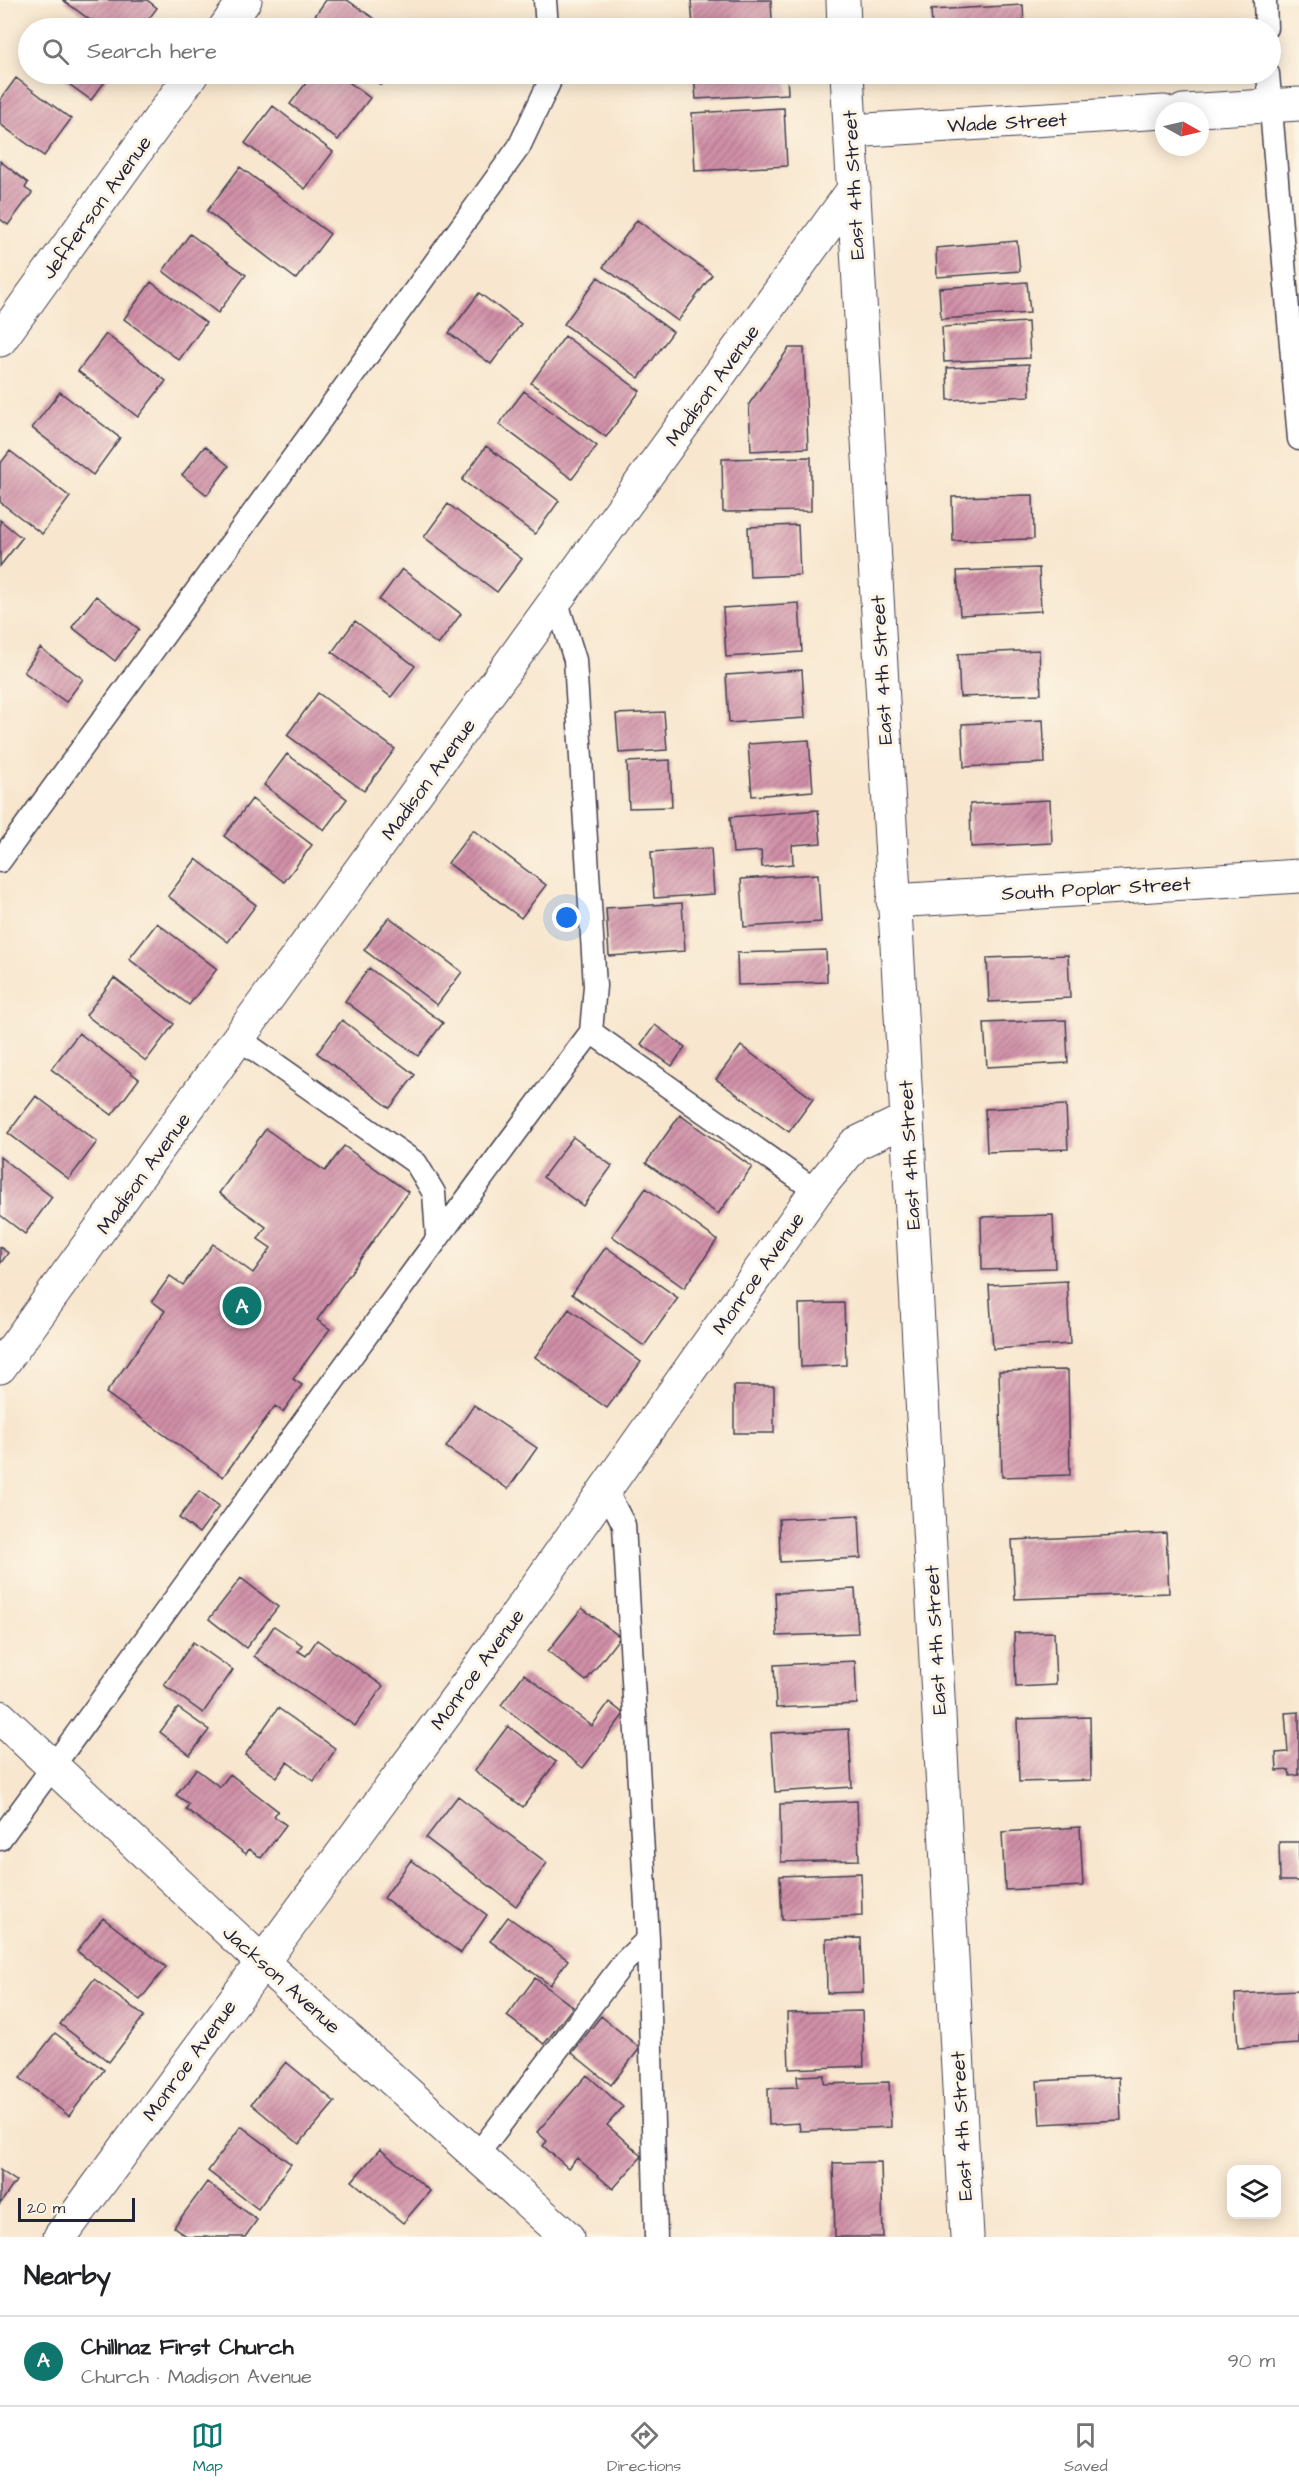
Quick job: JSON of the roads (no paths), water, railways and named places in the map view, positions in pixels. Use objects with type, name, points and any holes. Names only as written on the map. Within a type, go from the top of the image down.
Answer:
[{"type":"street","points":[[232,18],[245,0]]},
{"type":"street","points":[[843,0],[844,18]]},
{"type":"street","name":"Jefferson Avenue","points":[[0,340],[185,84]]},
{"type":"street","name":"East 4th Street","points":[[848,84],[968,2237]]},
{"type":"street","points":[[1209,109],[1284,105]]},
{"type":"street","name":"Wade Street","points":[[850,131],[1155,113]]},
{"type":"street","name":"Madison Avenue","points":[[0,1367],[241,1040],[556,599],[854,189]]},
{"type":"street","name":"South Poplar Street","points":[[894,901],[1299,876]]},
{"type":"street","name":"Monroe Avenue","points":[[60,2237],[261,1961],[482,1664],[816,1191],[855,1144],[907,1119]]},
{"type":"street","name":"Jackson Avenue","points":[[0,1717],[54,1765],[261,1961],[567,2237]]},
{"type":"lane","points":[[545,0],[546,18]]},
{"type":"lane","points":[[1265,0],[1266,18]]},
{"type":"lane","points":[[0,861],[519,147],[548,84]]},
{"type":"lane","points":[[1273,84],[1284,105],[1299,439]]},
{"type":"lane","points":[[0,1839],[437,1236],[591,1032],[595,986],[575,660],[556,599]]},
{"type":"lane","points":[[591,1032],[816,1191]]},
{"type":"lane","points":[[241,1040],[416,1163],[434,1193],[437,1236]]},
{"type":"lane","points":[[606,1490],[624,1525],[648,1939],[656,2237]]},
{"type":"lane","points":[[477,2155],[625,1961],[648,1939]]},
{"type":"place","name":"Chillnaz First Church","points":[[242,1306]]}]
